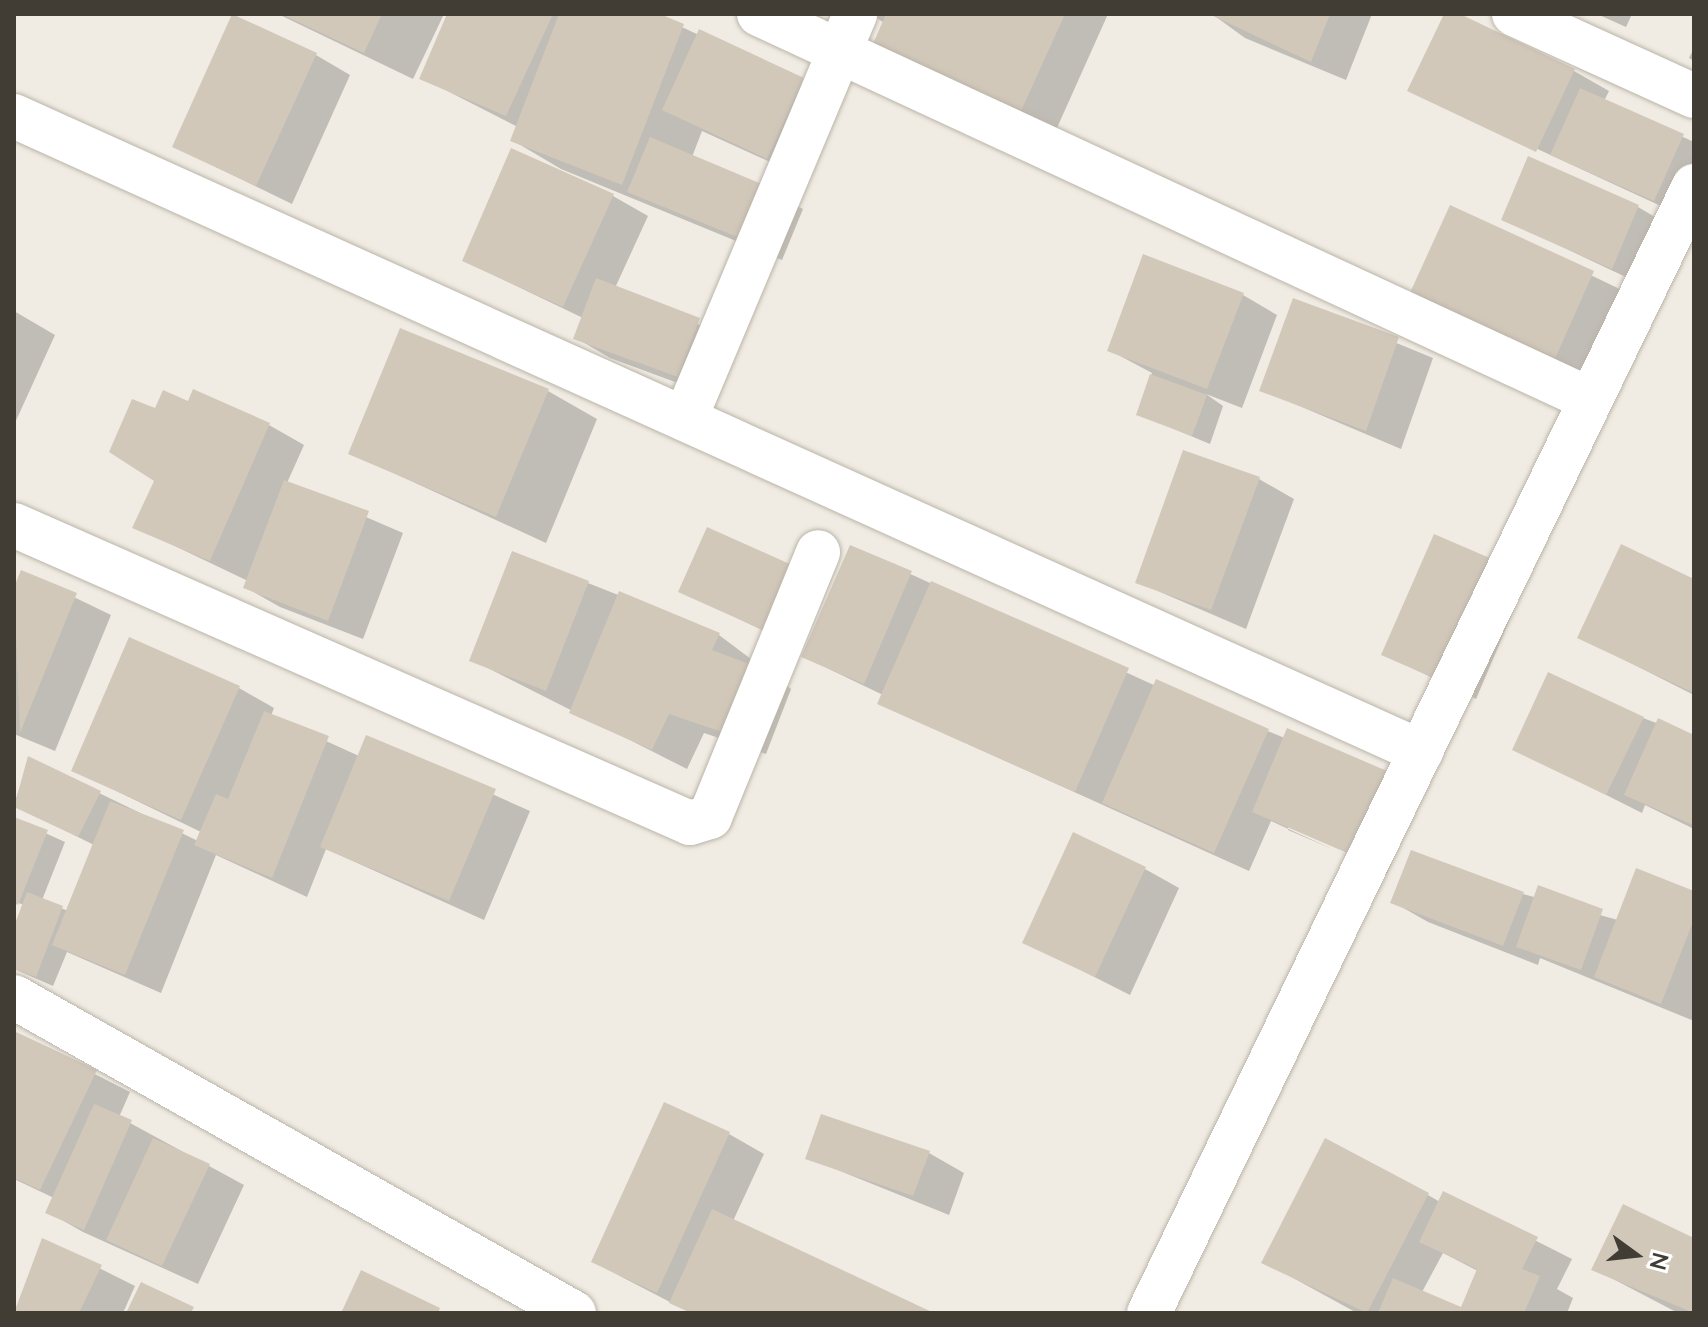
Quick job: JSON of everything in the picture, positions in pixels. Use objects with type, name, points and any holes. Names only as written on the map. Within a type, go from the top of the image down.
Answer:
[{"type":"street","points":[[759,14],[846,32],[1587,398]]},
{"type":"street","points":[[1514,14],[1694,96]]},
{"type":"street","points":[[685,419],[846,32]]},
{"type":"street","points":[[14,116],[1421,752]]},
{"type":"street","points":[[1149,1313],[1421,752],[1587,398],[1694,186]]},
{"type":"street","points":[[14,525],[690,823],[710,817],[818,552]]},
{"type":"street","points":[[14,997],[574,1313]]},
{"type":"building","points":[[232,14],[317,53],[256,186],[172,147]]},
{"type":"building","points":[[281,14],[382,14],[364,53]]},
{"type":"building","points":[[447,14],[553,14],[506,116],[419,79]]},
{"type":"building","points":[[559,14],[660,14],[684,24],[622,185],[510,141]]},
{"type":"building","points":[[886,14],[1065,14],[1017,120],[869,53]]},
{"type":"building","points":[[1209,14],[1330,14],[1311,62]]},
{"type":"building","points":[[1444,14],[1460,14],[1575,69],[1536,152],[1407,91]]},
{"type":"building","points":[[699,29],[804,78],[767,159],[662,110]]},
{"type":"building","points":[[1580,88],[1684,134],[1654,201],[1550,155]]},
{"type":"building","points":[[650,137],[769,187],[747,241],[627,192]]},
{"type":"building","points":[[511,148],[614,194],[563,307],[462,261]]},
{"type":"building","points":[[1528,156],[1639,205],[1612,269],[1501,220]]},
{"type":"building","points":[[1450,205],[1594,271],[1554,361],[1409,295]]},
{"type":"building","points":[[1143,254],[1244,293],[1207,389],[1107,351]]},
{"type":"building","points":[[596,278],[700,318],[678,377],[573,339]]},
{"type":"building","points":[[1293,298],[1399,337],[1366,431],[1259,391]]},
{"type":"building","points":[[400,328],[549,389],[496,517],[348,454]]},
{"type":"building","points":[[1150,374],[1207,395],[1192,436],[1136,415]]},
{"type":"building","points":[[193,389],[270,423],[210,561],[132,528],[154,481],[109,452],[132,399],[155,408],[163,390],[188,401]]},
{"type":"building","points":[[1183,450],[1260,477],[1211,610],[1135,583]]},
{"type":"building","points":[[284,480],[369,511],[328,621],[243,588]]},
{"type":"building","points":[[707,527],[792,565],[763,630],[678,592]]},
{"type":"building","points":[[1434,534],[1492,559],[1441,681],[1381,655]]},
{"type":"building","points":[[1621,544],[1694,579],[1694,693],[1577,638]]},
{"type":"building","points":[[850,545],[912,571],[864,684],[801,657]]},
{"type":"building","points":[[512,551],[589,581],[546,691],[469,661]]},
{"type":"building","points":[[21,570],[77,593],[20,733],[14,587]]},
{"type":"building","points":[[931,581],[1129,668],[1075,792],[877,704]]},
{"type":"building","points":[[619,591],[720,633],[712,650],[757,667],[731,735],[669,714],[652,750],[569,713]]},
{"type":"building","points":[[129,637],[240,686],[181,820],[71,771]]},
{"type":"building","points":[[1548,672],[1644,717],[1606,795],[1512,750]]},
{"type":"building","points":[[1156,679],[1269,729],[1214,853],[1102,803]]},
{"type":"building","points":[[264,711],[329,736],[272,878],[194,845],[216,794],[228,799]]},
{"type":"building","points":[[1658,718],[1694,735],[1693,825],[1624,795]]},
{"type":"building","points":[[1287,728],[1387,771],[1352,855],[1252,812]]},
{"type":"building","points":[[366,735],[496,789],[449,901],[320,847]]},
{"type":"building","points":[[28,756],[101,791],[78,837],[14,807]]},
{"type":"building","points":[[110,801],[184,830],[125,975],[52,945]]},
{"type":"building","points":[[14,817],[48,830],[18,905],[14,903]]},
{"type":"building","points":[[1073,832],[1146,867],[1095,977],[1022,943]]},
{"type":"building","points":[[1411,850],[1524,892],[1503,946],[1390,903]]},
{"type":"building","points":[[1636,868],[1694,891],[1694,919],[1661,1004],[1594,977]]},
{"type":"building","points":[[1538,885],[1603,909],[1581,970],[1516,947]]},
{"type":"building","points":[[27,892],[63,906],[36,977],[14,969],[14,926]]},
{"type":"building","points":[[14,1031],[97,1070],[40,1190],[14,1178]]},
{"type":"building","points":[[664,1102],[730,1132],[657,1293],[591,1262]]},
{"type":"building","points":[[94,1104],[132,1120],[84,1230],[45,1213]]},
{"type":"building","points":[[821,1114],[930,1151],[913,1196],[805,1159]]},
{"type":"building","points":[[153,1138],[210,1164],[162,1266],[106,1240]]},
{"type":"building","points":[[1325,1138],[1429,1193],[1367,1313],[1261,1263]]},
{"type":"building","points":[[1443,1191],[1538,1237],[1522,1269],[1540,1276],[1524,1313],[1378,1313],[1393,1278],[1461,1307],[1477,1269],[1419,1242]]},
{"type":"building","points":[[1623,1204],[1694,1238],[1694,1313],[1591,1270]]},
{"type":"building","points":[[712,1209],[934,1313],[691,1313],[669,1303]]},
{"type":"building","points":[[42,1238],[102,1265],[79,1313],[14,1313]]},
{"type":"building","points":[[361,1270],[440,1308],[438,1313],[341,1313]]},
{"type":"building","points":[[141,1282],[194,1307],[191,1313],[126,1313]]}]
